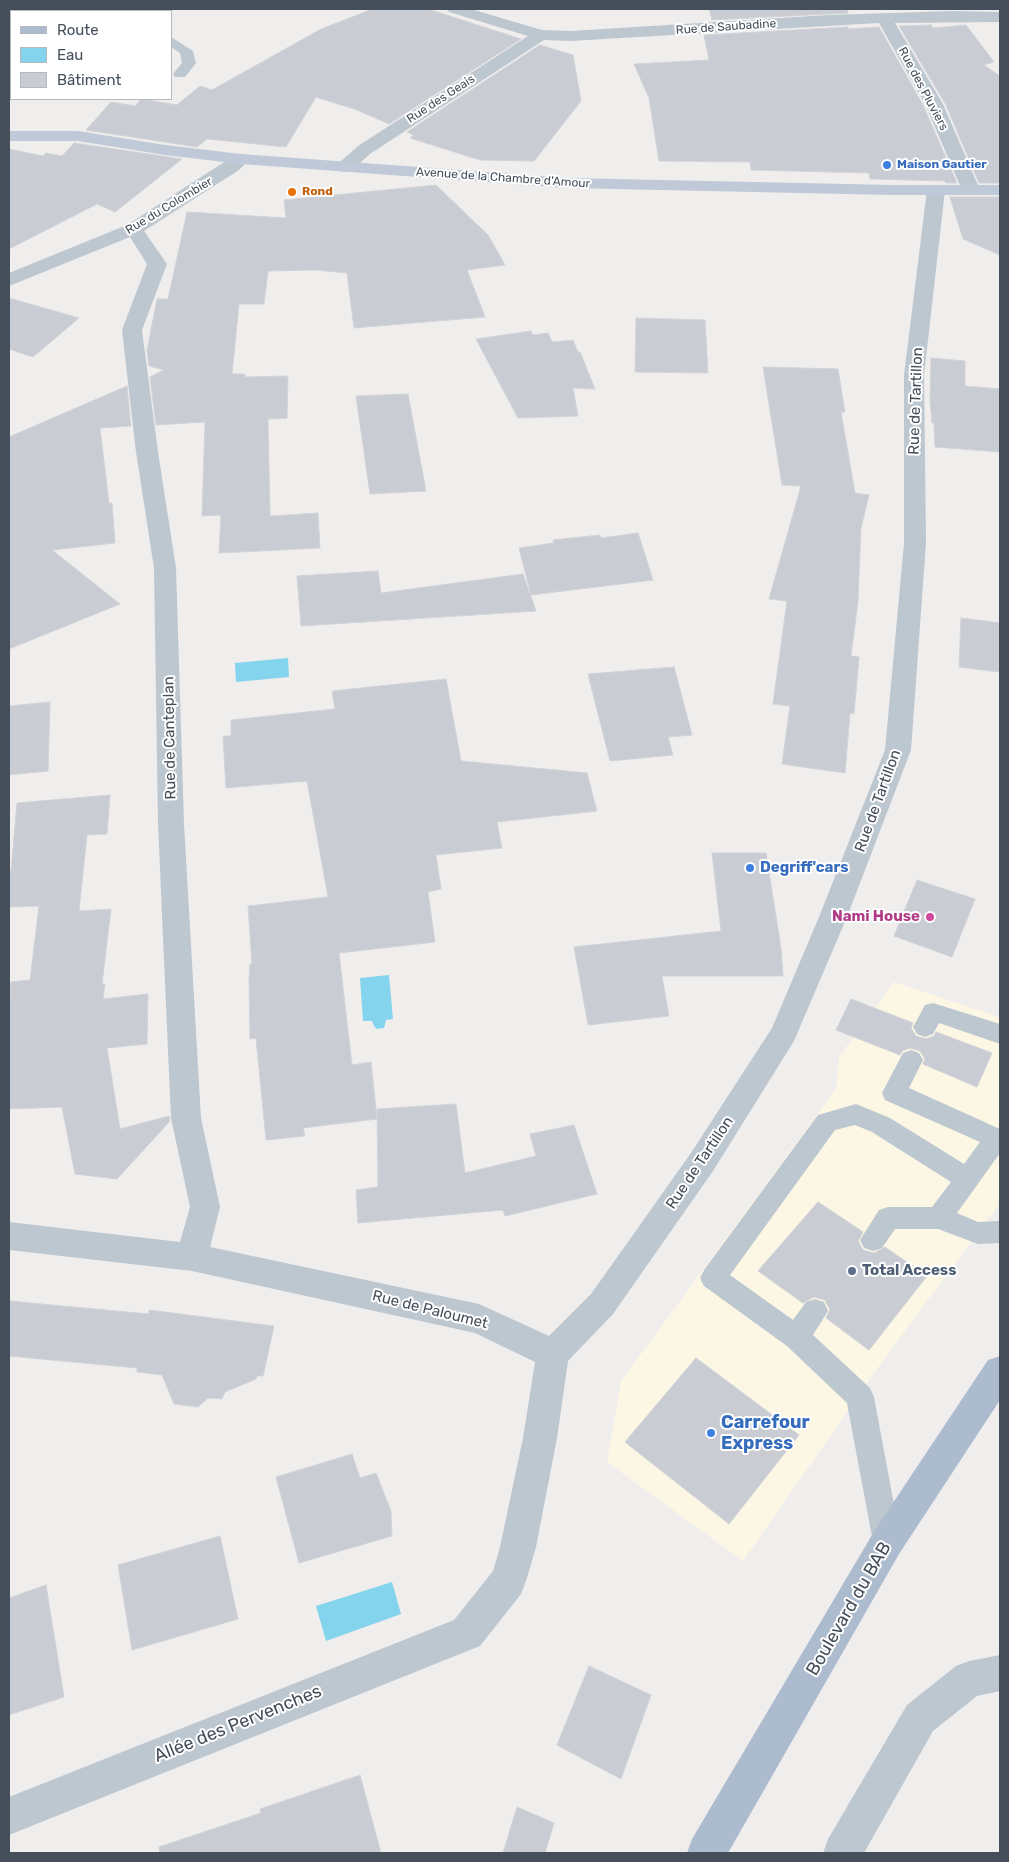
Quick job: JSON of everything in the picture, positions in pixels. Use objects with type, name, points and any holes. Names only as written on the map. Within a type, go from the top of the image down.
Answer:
[{"type":"main road","name":"Avenue de la Chambre d'Amour","points":[[9,136],[78,136],[165,150],[241,159],[568,183],[1000,190]]},
{"type":"main road","name":"Boulevard du BAB","points":[[706,1853],[887,1542],[1000,1370]]},
{"type":"street","name":"Rue de Saubadine","points":[[455,9],[541,35],[570,36],[828,20],[1000,17]]},
{"type":"street","name":"Rue des Pluviers","points":[[884,18],[934,104],[971,190]]},
{"type":"street","name":"Rue des Geais","points":[[345,167],[364,150],[541,35]]},
{"type":"street","name":"Rue du Colombier","points":[[9,280],[134,229],[241,159]]},
{"type":"street","name":"Rue de Tartillon","points":[[553,1354],[602,1304],[702,1162],[784,1033],[833,917],[898,750],[915,543],[914,375],[936,190]]},
{"type":"street","name":"Rue de Canteplan","points":[[134,229],[157,264],[132,330],[147,452],[165,568],[171,824],[186,1118],[205,1207],[192,1257]]},
{"type":"street","name":"Rue de Paloumet","points":[[9,1236],[192,1257],[479,1319],[553,1354]]},
{"type":"street","name":"Allée des Pervenches","points":[[9,1816],[467,1633],[508,1581],[511,1572],[518,1547],[540,1438],[553,1354]]},
{"type":"street","points":[[842,1853],[920,1718],[969,1679],[1000,1673]]},
{"type":"lane","points":[[172,42],[186,51],[190,63],[180,74]]},
{"type":"lane","points":[[925,1027],[933,1012],[1000,1034]]},
{"type":"lane","points":[[911,1060],[894,1093],[983,1131],[996,1139],[939,1218]]},
{"type":"lane","points":[[887,1542],[860,1397],[796,1337],[712,1278],[827,1122],[856,1114],[881,1125],[967,1179]]},
{"type":"lane","points":[[873,1240],[888,1218],[939,1218],[978,1233],[1000,1232]]},
{"type":"lane","points":[[796,1337],[815,1311]]},
{"type":"shaded area","points":[[894,982],[1000,1017],[1000,1203],[884,1359],[743,1561],[607,1462],[621,1381],[836,1089],[839,1057]]},
{"type":"water","points":[[288,658],[289,677],[236,682],[235,663]]},
{"type":"water","points":[[389,975],[393,1019],[386,1020],[384,1028],[377,1029],[372,1021],[363,1021],[360,978]]},
{"type":"water","points":[[392,1582],[401,1614],[326,1641],[316,1606]]},
{"type":"building","points":[[373,9],[428,9],[521,39],[389,124],[357,110],[316,97],[286,147],[207,139],[197,147],[86,130],[111,102],[135,106],[140,100],[147,100],[177,105],[200,86],[212,90],[321,29]]},
{"type":"building","points":[[709,9],[847,9],[848,13],[712,20]]},
{"type":"building","points":[[931,25],[933,28],[966,25],[994,62],[984,65],[1000,76],[1000,183],[979,183],[945,103],[899,26]]},
{"type":"building","points":[[848,27],[848,29],[879,27],[923,105],[957,183],[870,179],[869,173],[751,170],[750,162],[659,161],[649,98],[634,64],[709,60],[704,35]]},
{"type":"building","points":[[540,45],[573,55],[581,101],[534,161],[480,160],[410,138],[414,135],[407,132]]},
{"type":"building","points":[[74,143],[182,159],[115,212],[97,204],[9,249],[9,149],[43,156],[46,153],[62,156]]},
{"type":"building","points":[[436,185],[488,235],[505,265],[467,270],[485,317],[354,328],[347,273],[315,270],[268,271],[264,304],[239,304],[232,374],[245,374],[245,377],[288,376],[287,418],[268,419],[270,516],[318,513],[320,548],[219,553],[221,515],[202,516],[205,422],[156,425],[150,377],[164,370],[149,366],[147,350],[157,299],[168,299],[187,212],[286,218],[284,200]]},
{"type":"building","points":[[950,197],[1000,197],[1000,255],[963,239]]},
{"type":"building","points":[[9,298],[79,318],[33,357],[9,349]]},
{"type":"building","points":[[636,318],[705,320],[708,373],[635,372]]},
{"type":"building","points":[[531,331],[533,335],[548,333],[552,342],[573,340],[578,352],[580,352],[595,389],[573,388],[578,416],[518,418],[476,339]]},
{"type":"building","points":[[931,358],[965,361],[965,386],[1000,389],[1000,452],[935,447],[934,423],[932,423],[930,400]]},
{"type":"building","points":[[763,367],[838,369],[845,412],[841,412],[855,493],[869,495],[861,528],[858,601],[851,656],[859,657],[854,714],[850,713],[845,773],[782,764],[790,706],[773,704],[787,601],[769,599],[801,486],[782,485]]},
{"type":"building","points":[[127,386],[131,426],[100,428],[109,503],[112,503],[115,543],[52,550],[120,604],[9,649],[9,437]]},
{"type":"building","points":[[408,394],[426,491],[370,494],[356,396]]},
{"type":"building","points":[[638,533],[653,580],[531,595],[519,548],[554,543],[553,540],[600,535],[601,538]]},
{"type":"building","points":[[378,571],[381,593],[523,574],[536,611],[301,626],[297,576]]},
{"type":"building","points":[[961,618],[1000,623],[1000,672],[959,667]]},
{"type":"building","points":[[674,667],[692,735],[668,737],[673,755],[610,761],[588,674]]},
{"type":"building","points":[[446,679],[461,761],[587,773],[597,811],[497,822],[502,848],[436,855],[441,889],[428,892],[435,942],[339,953],[352,1065],[371,1062],[377,1119],[303,1128],[305,1136],[266,1140],[256,1038],[250,1039],[249,980],[250,964],[252,964],[248,906],[328,897],[307,781],[226,788],[223,736],[231,736],[231,720],[335,709],[332,691]]},
{"type":"building","points":[[50,702],[48,771],[9,775],[9,706]]},
{"type":"building","points":[[110,795],[107,834],[87,835],[79,911],[111,909],[102,984],[105,984],[103,999],[148,994],[147,1044],[107,1048],[120,1129],[169,1116],[170,1121],[117,1179],[75,1174],[62,1107],[9,1109],[9,1004],[11,982],[30,980],[39,906],[9,907],[9,871],[11,871],[17,803]]},
{"type":"building","points":[[712,853],[766,853],[781,948],[783,976],[662,976],[669,1016],[588,1025],[574,947],[721,931]]},
{"type":"building","points":[[917,880],[975,899],[952,957],[894,936]]},
{"type":"building","points":[[851,999],[913,1023],[911,1028],[916,1036],[926,1039],[934,1036],[936,1032],[992,1053],[977,1087],[923,1064],[925,1059],[920,1051],[910,1048],[902,1051],[900,1055],[836,1030]]},
{"type":"building","points":[[456,1104],[465,1173],[536,1156],[530,1134],[574,1125],[597,1194],[505,1216],[503,1210],[358,1223],[356,1190],[378,1187],[377,1109]]},
{"type":"building","points":[[818,1202],[863,1232],[858,1241],[863,1250],[874,1253],[885,1247],[927,1276],[869,1350],[826,1318],[830,1310],[825,1300],[814,1297],[803,1303],[758,1271]]},
{"type":"building","points":[[9,1301],[149,1314],[149,1310],[274,1326],[263,1376],[257,1376],[256,1379],[225,1392],[222,1399],[208,1398],[198,1407],[174,1404],[162,1375],[137,1372],[137,1368],[9,1356]]},
{"type":"building","points":[[696,1358],[799,1435],[729,1524],[625,1442]]},
{"type":"building","points":[[352,1454],[360,1478],[376,1473],[391,1511],[392,1536],[299,1563],[276,1477]]},
{"type":"building","points":[[220,1536],[238,1619],[132,1650],[118,1565]]},
{"type":"building","points":[[46,1585],[64,1697],[9,1715],[9,1598]]},
{"type":"building","points":[[589,1666],[651,1695],[621,1779],[557,1745]]},
{"type":"building","points":[[360,1775],[381,1853],[160,1853],[159,1847],[261,1813],[260,1809]]},
{"type":"building","points":[[517,1807],[554,1823],[545,1853],[503,1853]]},
{"type":"place","name":"Maison Gautier","points":[[887,165]]},
{"type":"place","name":"Rond","points":[[292,192]]},
{"type":"place","name":"Degriff'cars","points":[[750,868]]},
{"type":"place","name":"Nami House","points":[[930,917]]},
{"type":"place","name":"Total Access","points":[[852,1271]]},
{"type":"place","name":"Carrefour Express","points":[[711,1433]]}]
